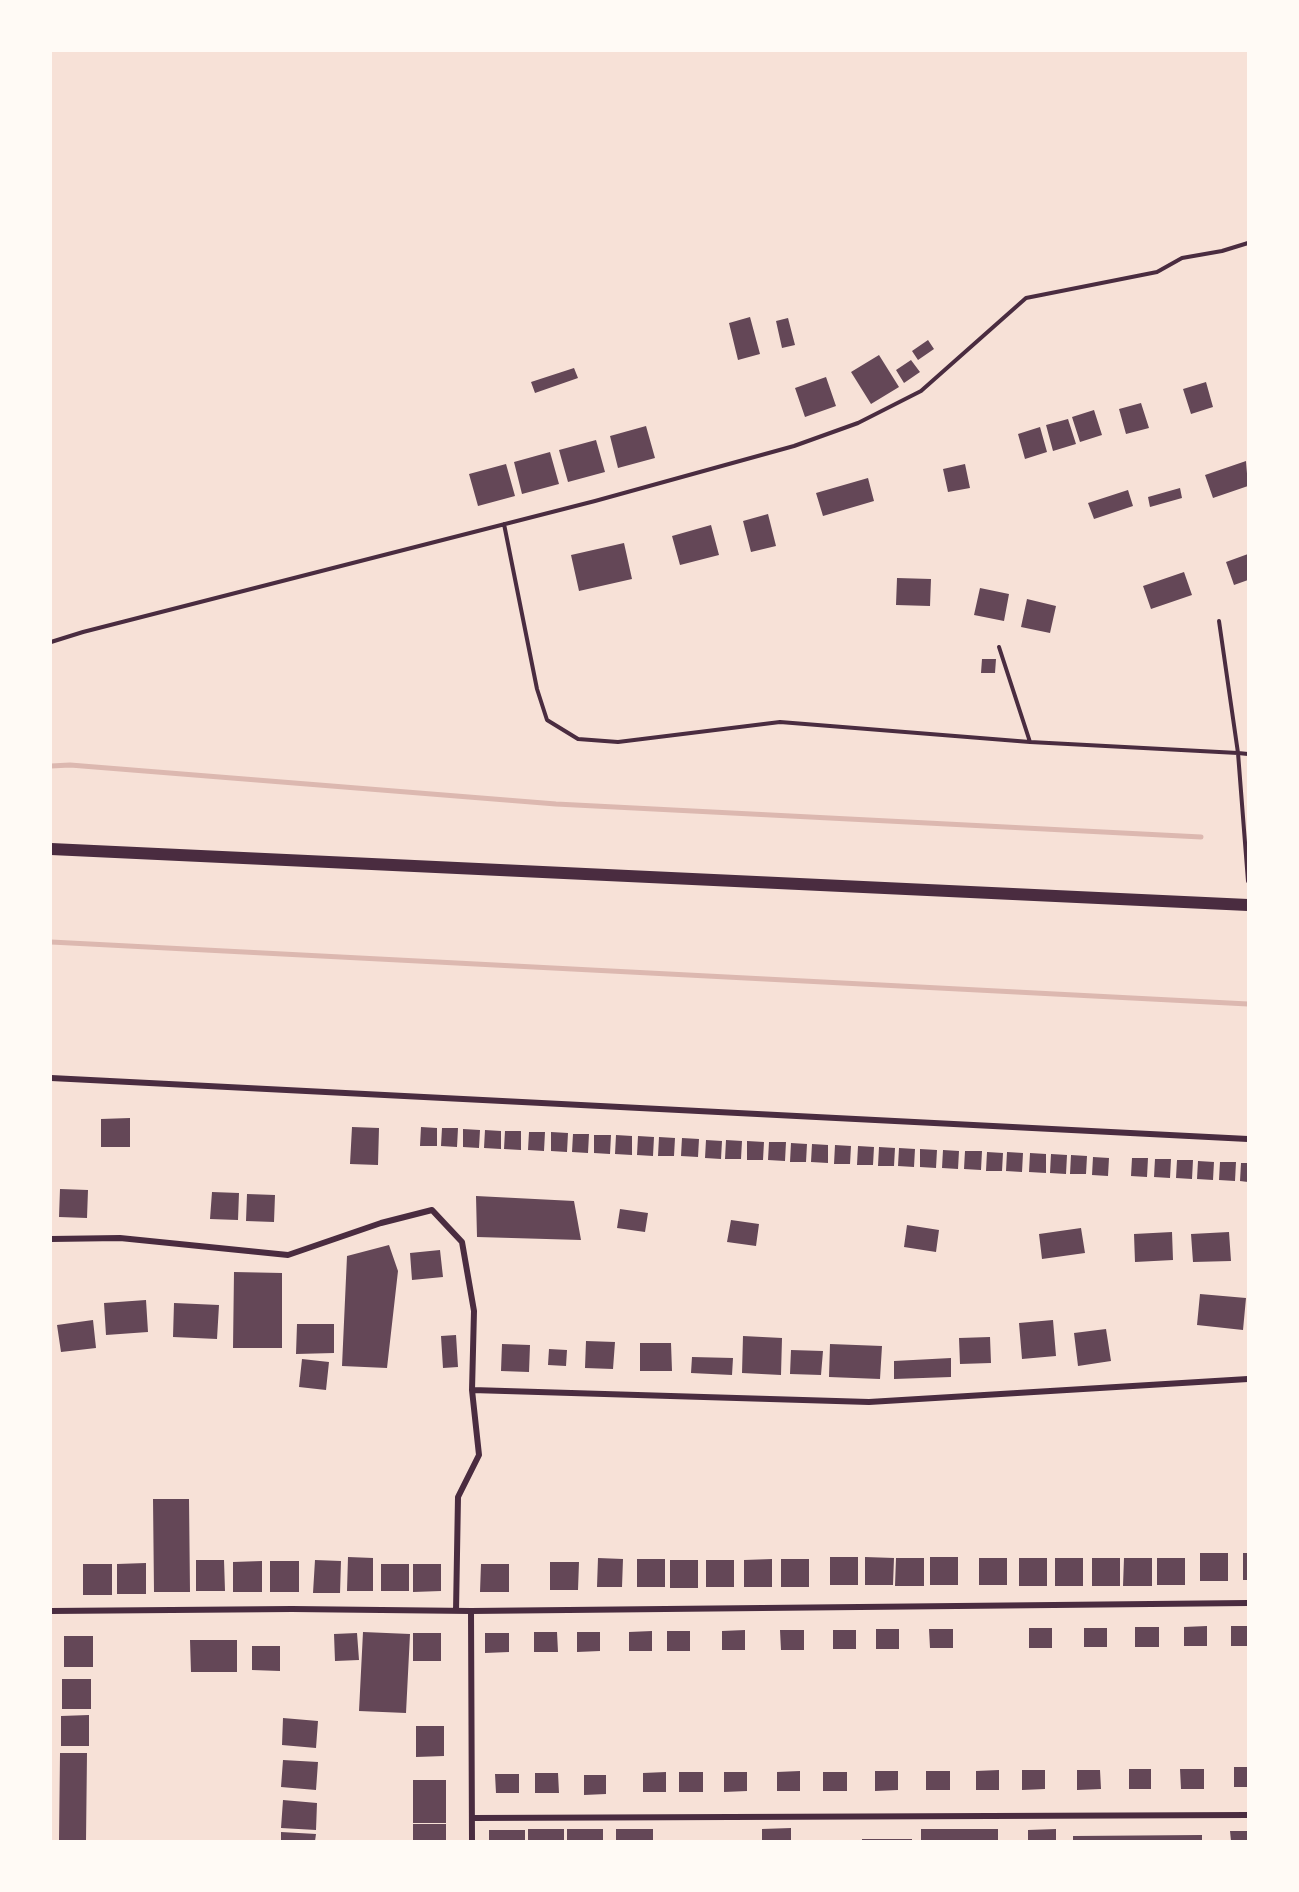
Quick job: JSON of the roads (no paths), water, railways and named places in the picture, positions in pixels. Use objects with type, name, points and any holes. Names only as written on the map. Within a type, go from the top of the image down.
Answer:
[{"type":"highway","points":[[51,849],[1248,905]]},
{"type":"street","points":[[51,1078],[1248,1138]]},
{"type":"street","points":[[51,1239],[120,1238],[288,1254],[381,1223],[432,1210],[462,1242],[474,1311],[472,1390],[479,1455],[458,1497],[456,1611]]},
{"type":"street","points":[[472,1390],[869,1402],[1248,1379]]},
{"type":"street","points":[[51,1611],[471,1611],[1248,1603]]},
{"type":"street","points":[[471,1611],[472,1841]]},
{"type":"street","points":[[473,1818],[1248,1815]]},
{"type":"lane","points":[[51,642],[794,446],[858,423],[921,391],[1026,298],[1157,272],[1182,258],[1222,251],[1248,243]]},
{"type":"lane","points":[[504,524],[537,689],[548,720],[578,739],[618,742],[780,722],[1030,742],[1248,754]]},
{"type":"lane","points":[[1219,621],[1238,753],[1248,881]]},
{"type":"lane","points":[[999,647],[1030,742]]},
{"type":"waterway","points":[[51,766],[70,765],[556,804],[1201,837]]},
{"type":"waterway","points":[[51,942],[1248,1004]]}]
